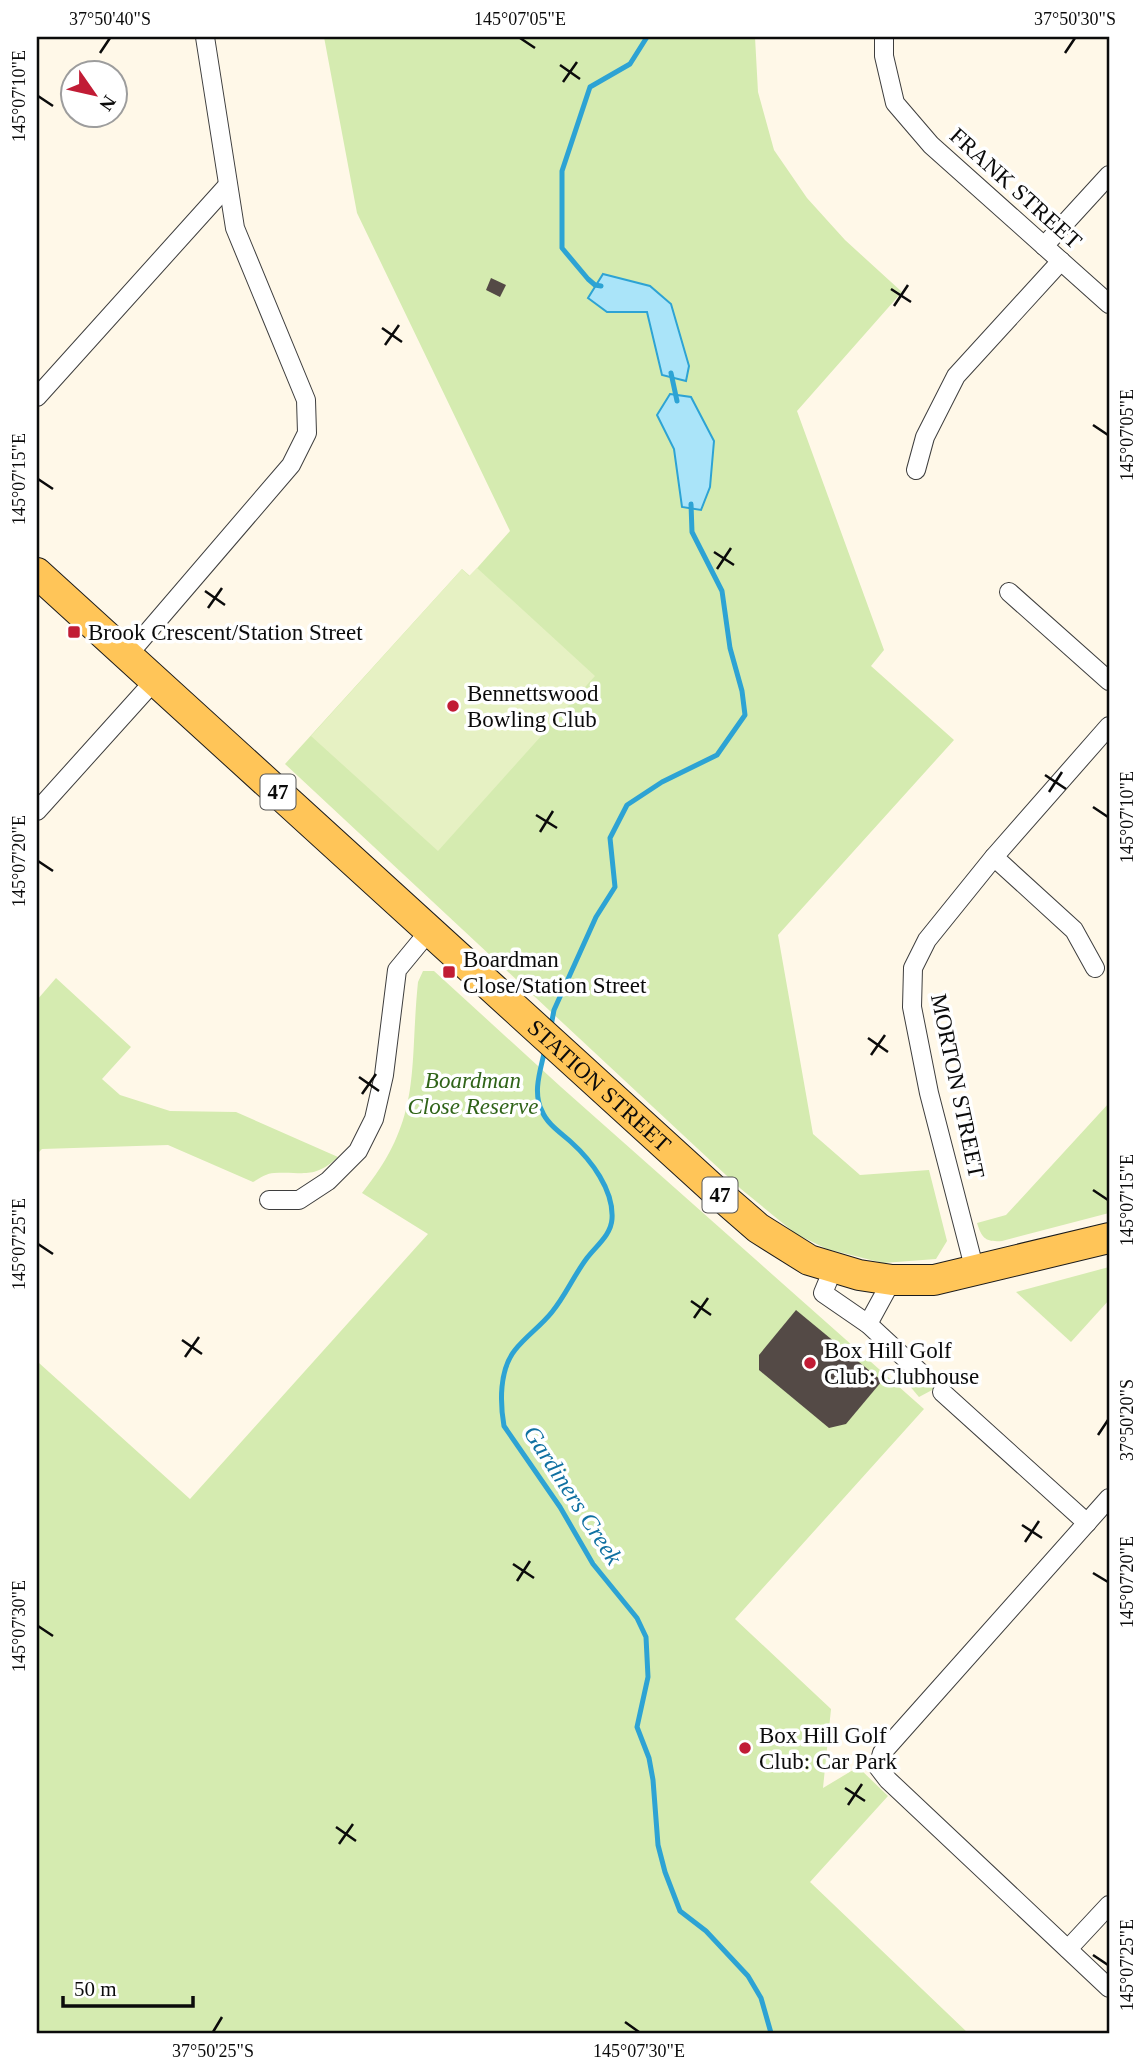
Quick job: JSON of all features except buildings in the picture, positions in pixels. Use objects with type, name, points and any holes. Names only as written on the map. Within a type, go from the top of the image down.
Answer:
[{"type":"main road","name":"STATION STREET","points":[[37,573],[758,1228],[809,1260],[828,1281],[934,1280],[1109,1238]]},
{"type":"street","points":[[128,655],[292,465],[307,433],[306,400],[235,228],[205,37]]},
{"type":"street","name":"FRANK STREET","points":[[884,37],[884,56],[895,103],[931,145],[1109,304]]},
{"type":"street","points":[[1044,246],[1109,175]]},
{"type":"street","points":[[37,397],[228,186]]},
{"type":"street","points":[[916,470],[925,437],[956,376],[1061,261]]},
{"type":"street","points":[[1009,592],[1109,681]]},
{"type":"street","points":[[37,811],[155,680]]},
{"type":"street","name":"MORTON STREET","points":[[975,1271],[929,1093],[912,1007],[913,968],[927,940],[994,857],[1109,726]]},
{"type":"street","points":[[994,857],[1074,930],[1095,968]]},
{"type":"street","points":[[269,1200],[299,1200],[328,1181],[358,1151],[374,1119],[384,1075],[397,970],[430,930]]},
{"type":"street","points":[[869,1324],[892,1280]]},
{"type":"street","name":"STATION STREET","points":[[828,1281],[923,1374]]},
{"type":"street","points":[[942,1392],[1087,1522]]},
{"type":"street","points":[[1109,1498],[882,1753],[878,1767],[888,1780],[1109,1988]]},
{"type":"street","points":[[1068,1949],[1109,1905]]},
{"type":"green space","points":[[324,37],[755,37],[758,92],[774,150],[807,198],[845,240],[902,292],[797,411],[884,650],[871,666],[954,740],[778,935],[813,1134],[860,1175],[929,1170],[947,1241],[936,1259],[883,1263],[827,1249],[796,1234],[741,1189],[285,764],[462,569],[470,576],[510,531],[357,213]]},
{"type":"green space","name":"Bennettswood Bowling Club","points":[[477,568],[595,676],[438,851],[311,736],[462,569],[469,576]]},
{"type":"green space","name":"Boardman Close Reserve","points":[[423,971],[434,971],[924,1409],[735,1619],[831,1709],[823,1788],[858,1767],[888,1796],[810,1882],[968,2033],[37,2033],[37,1365],[39,1363],[190,1499],[428,1234],[362,1193],[382,1166],[404,1116],[410,1092],[418,982]]},
{"type":"green space","points":[[56,978],[131,1047],[102,1079],[120,1095],[170,1111],[236,1112],[338,1157],[315,1172],[271,1173],[253,1182],[168,1145],[42,1149],[37,1154],[37,1000]]},
{"type":"green space","points":[[1109,1103],[1109,1213],[1002,1241],[985,1238],[977,1223],[1006,1215]]},
{"type":"green space","points":[[1109,1267],[1109,1300],[1071,1342],[1016,1292]]},
{"type":"green space","points":[[940,1373],[949,1381],[919,1397],[908,1384]]},
{"type":"water","points":[[603,274],[650,286],[671,304],[689,366],[686,381],[662,375],[647,312],[607,312],[588,298]]},
{"type":"water","points":[[670,394],[691,397],[714,441],[710,487],[701,510],[682,507],[674,449],[657,415]]},
{"type":"waterway","name":"Gardiners Creek","points":[[601,286],[588,279],[562,248],[562,171],[590,87],[630,64],[647,37]]},
{"type":"waterway","name":"Gardiners Creek","points":[[671,373],[677,401]]},
{"type":"waterway","name":"Gardiners Creek","points":[[551,1026],[554,1010],[596,917],[615,887],[610,838],[627,805],[662,782],[717,755],[745,715],[742,691],[730,648],[722,591],[692,532],[691,504]]},
{"type":"waterway","name":"Gardiners Creek","points":[[545,1049],[538,1080],[539,1104],[547,1120],[579,1149],[600,1176],[609,1197],[612,1219],[606,1235],[582,1265],[557,1305],[510,1358],[502,1387],[504,1426],[560,1507],[593,1564],[637,1618],[646,1637],[648,1677],[637,1727],[649,1758],[658,1845],[665,1872],[680,1911],[706,1931],[748,1976],[761,1998],[771,2033]]},
{"type":"place","name":"Brook Crescent/Station Street","points":[[74,632]]},
{"type":"place","name":"Bennettswood Bowling Club","points":[[453,706]]},
{"type":"place","name":"Boardman Close/Station Street","points":[[449,972]]},
{"type":"place","name":"Box Hill Golf Club: Clubhouse","points":[[810,1363]]},
{"type":"place","name":"Box Hill Golf Club: Car Park","points":[[745,1748]]}]
